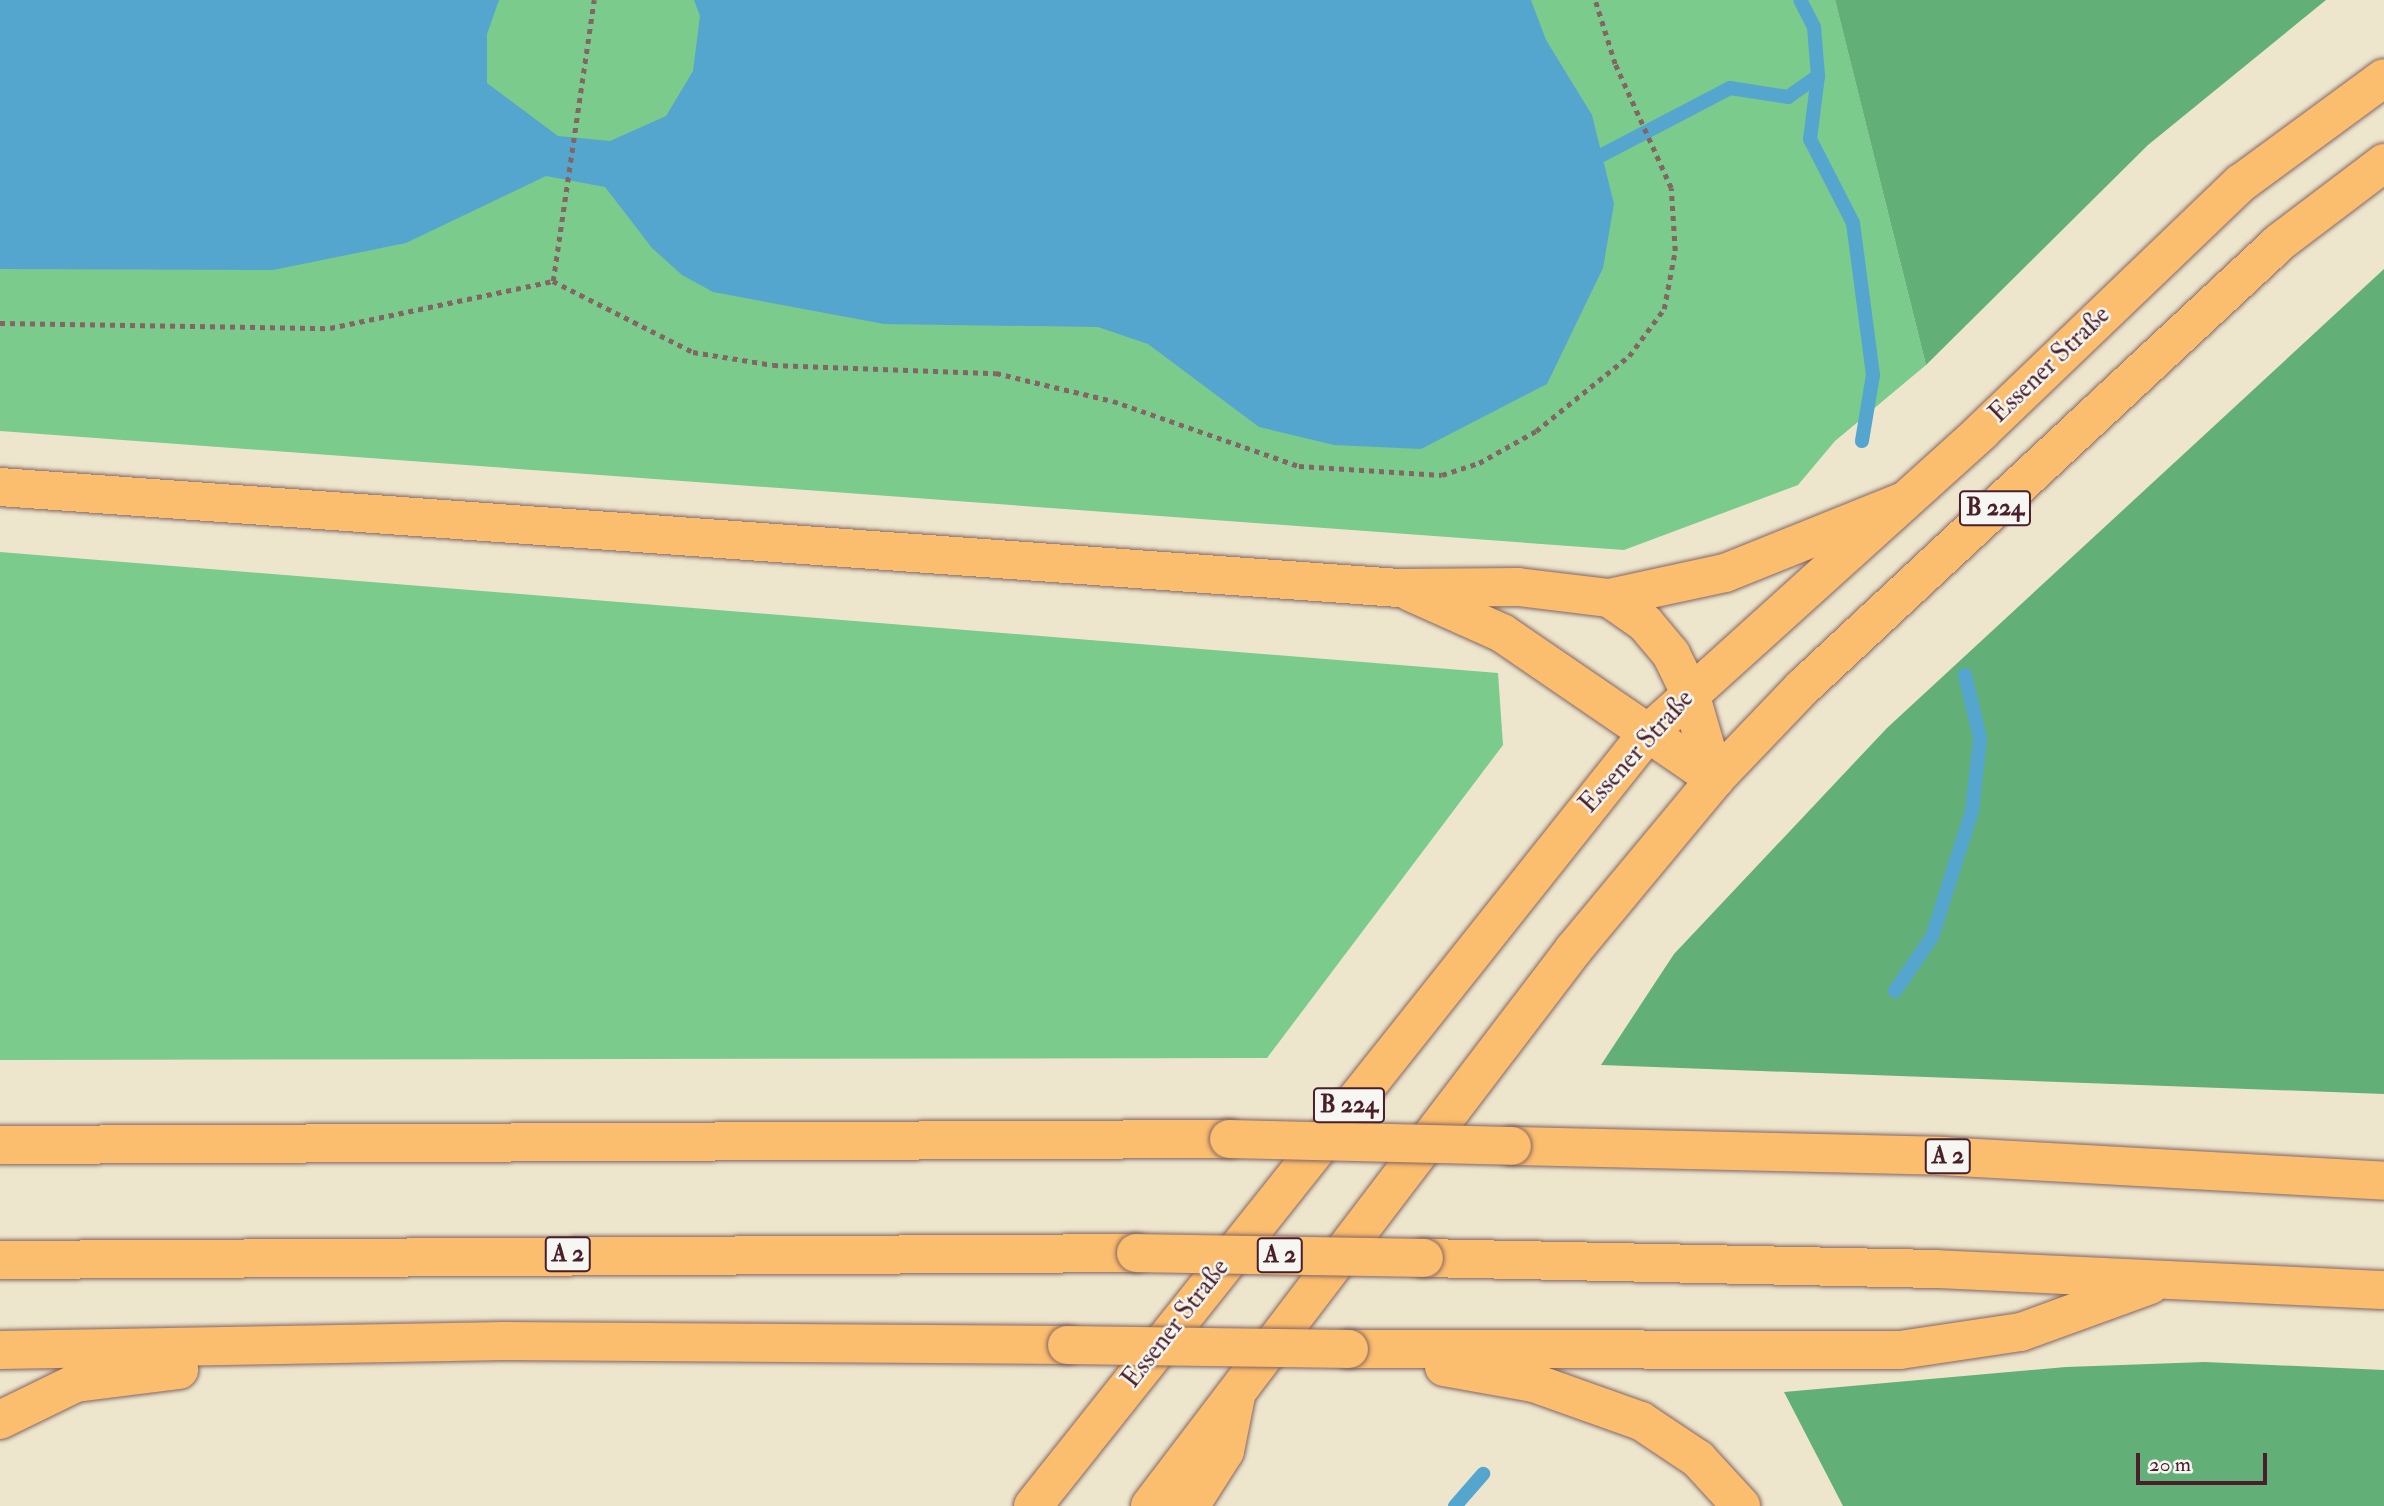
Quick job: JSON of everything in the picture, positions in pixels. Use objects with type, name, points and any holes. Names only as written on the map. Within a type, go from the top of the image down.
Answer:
[{"type":"main road","name":"Essener Straße","points":[[1033,1506],[1646,735],[1690,692],[1902,502],[2241,183],[2384,78]]},
{"type":"main road","name":"B 224","points":[[1150,1506],[1574,949],[1715,779],[1803,687],[2280,242],[2384,163]]},
{"type":"main road","points":[[0,487],[1399,588],[1518,587],[1609,598],[1725,573],[1902,502]]},
{"type":"main road","points":[[1399,588],[1502,633],[1646,735],[1715,779]]},
{"type":"main road","points":[[1609,598],[1646,623],[1690,692],[1715,779]]},
{"type":"main road","name":"A 2","points":[[0,1145],[1229,1139],[1942,1156],[2384,1181]]},
{"type":"main road","name":"A 2","points":[[0,1260],[1136,1253],[1424,1258],[2165,1279],[2384,1290]]},
{"type":"main road","points":[[0,1350],[504,1341],[1349,1349],[1900,1350],[2021,1332],[2165,1279]]},
{"type":"main road","points":[[0,1420],[38,1397],[108,1376],[468,1363],[504,1341]]},
{"type":"main road","points":[[1349,1349],[1534,1383],[1596,1402],[1641,1421],[1699,1459],[1741,1506]]},
{"type":"main road","points":[[1189,1506],[1225,1451],[1236,1396]]},
{"type":"path","points":[[553,281],[568,198],[594,0]]},
{"type":"path","points":[[0,323],[330,328],[553,281],[693,352],[773,365],[996,373],[1113,401],[1299,466],[1442,475],[1479,463],[1536,431],[1651,335],[1664,309],[1675,251],[1671,188],[1641,111],[1615,64],[1595,0]]},
{"type":"green space","points":[[0,0],[1835,0],[1926,365],[1835,441],[1798,485],[1624,550],[0,431]]},
{"type":"green space","points":[[1835,0],[2326,0],[2148,145],[1926,365]]},
{"type":"green space","points":[[2384,269],[2384,1094],[1601,1065],[1674,954],[1887,728]]},
{"type":"green space","points":[[0,552],[1498,673],[1503,745],[1267,1058],[0,1060]]},
{"type":"green space","points":[[2205,1362],[2384,1370],[2384,1506],[1843,1506],[1784,1392],[2066,1367]]},
{"type":"water","points":[[0,0],[499,0],[487,34],[487,83],[558,136],[610,141],[666,116],[693,71],[700,16],[694,0],[1531,0],[1546,40],[1592,115],[1614,204],[1603,268],[1547,384],[1421,449],[1334,445],[1259,427],[1148,344],[1098,327],[884,324],[713,292],[682,275],[652,248],[605,187],[546,176],[406,243],[273,270],[0,269]]},
{"type":"waterway","points":[[1602,155],[1730,88],[1788,97],[1818,76],[1814,27],[1800,0]]},
{"type":"waterway","points":[[1818,76],[1810,139],[1853,223],[1873,375],[1862,441]]},
{"type":"waterway","points":[[1895,991],[1932,937],[1972,811],[1980,738],[1965,675]]},
{"type":"waterway","points":[[1455,1506],[1483,1474]]}]
